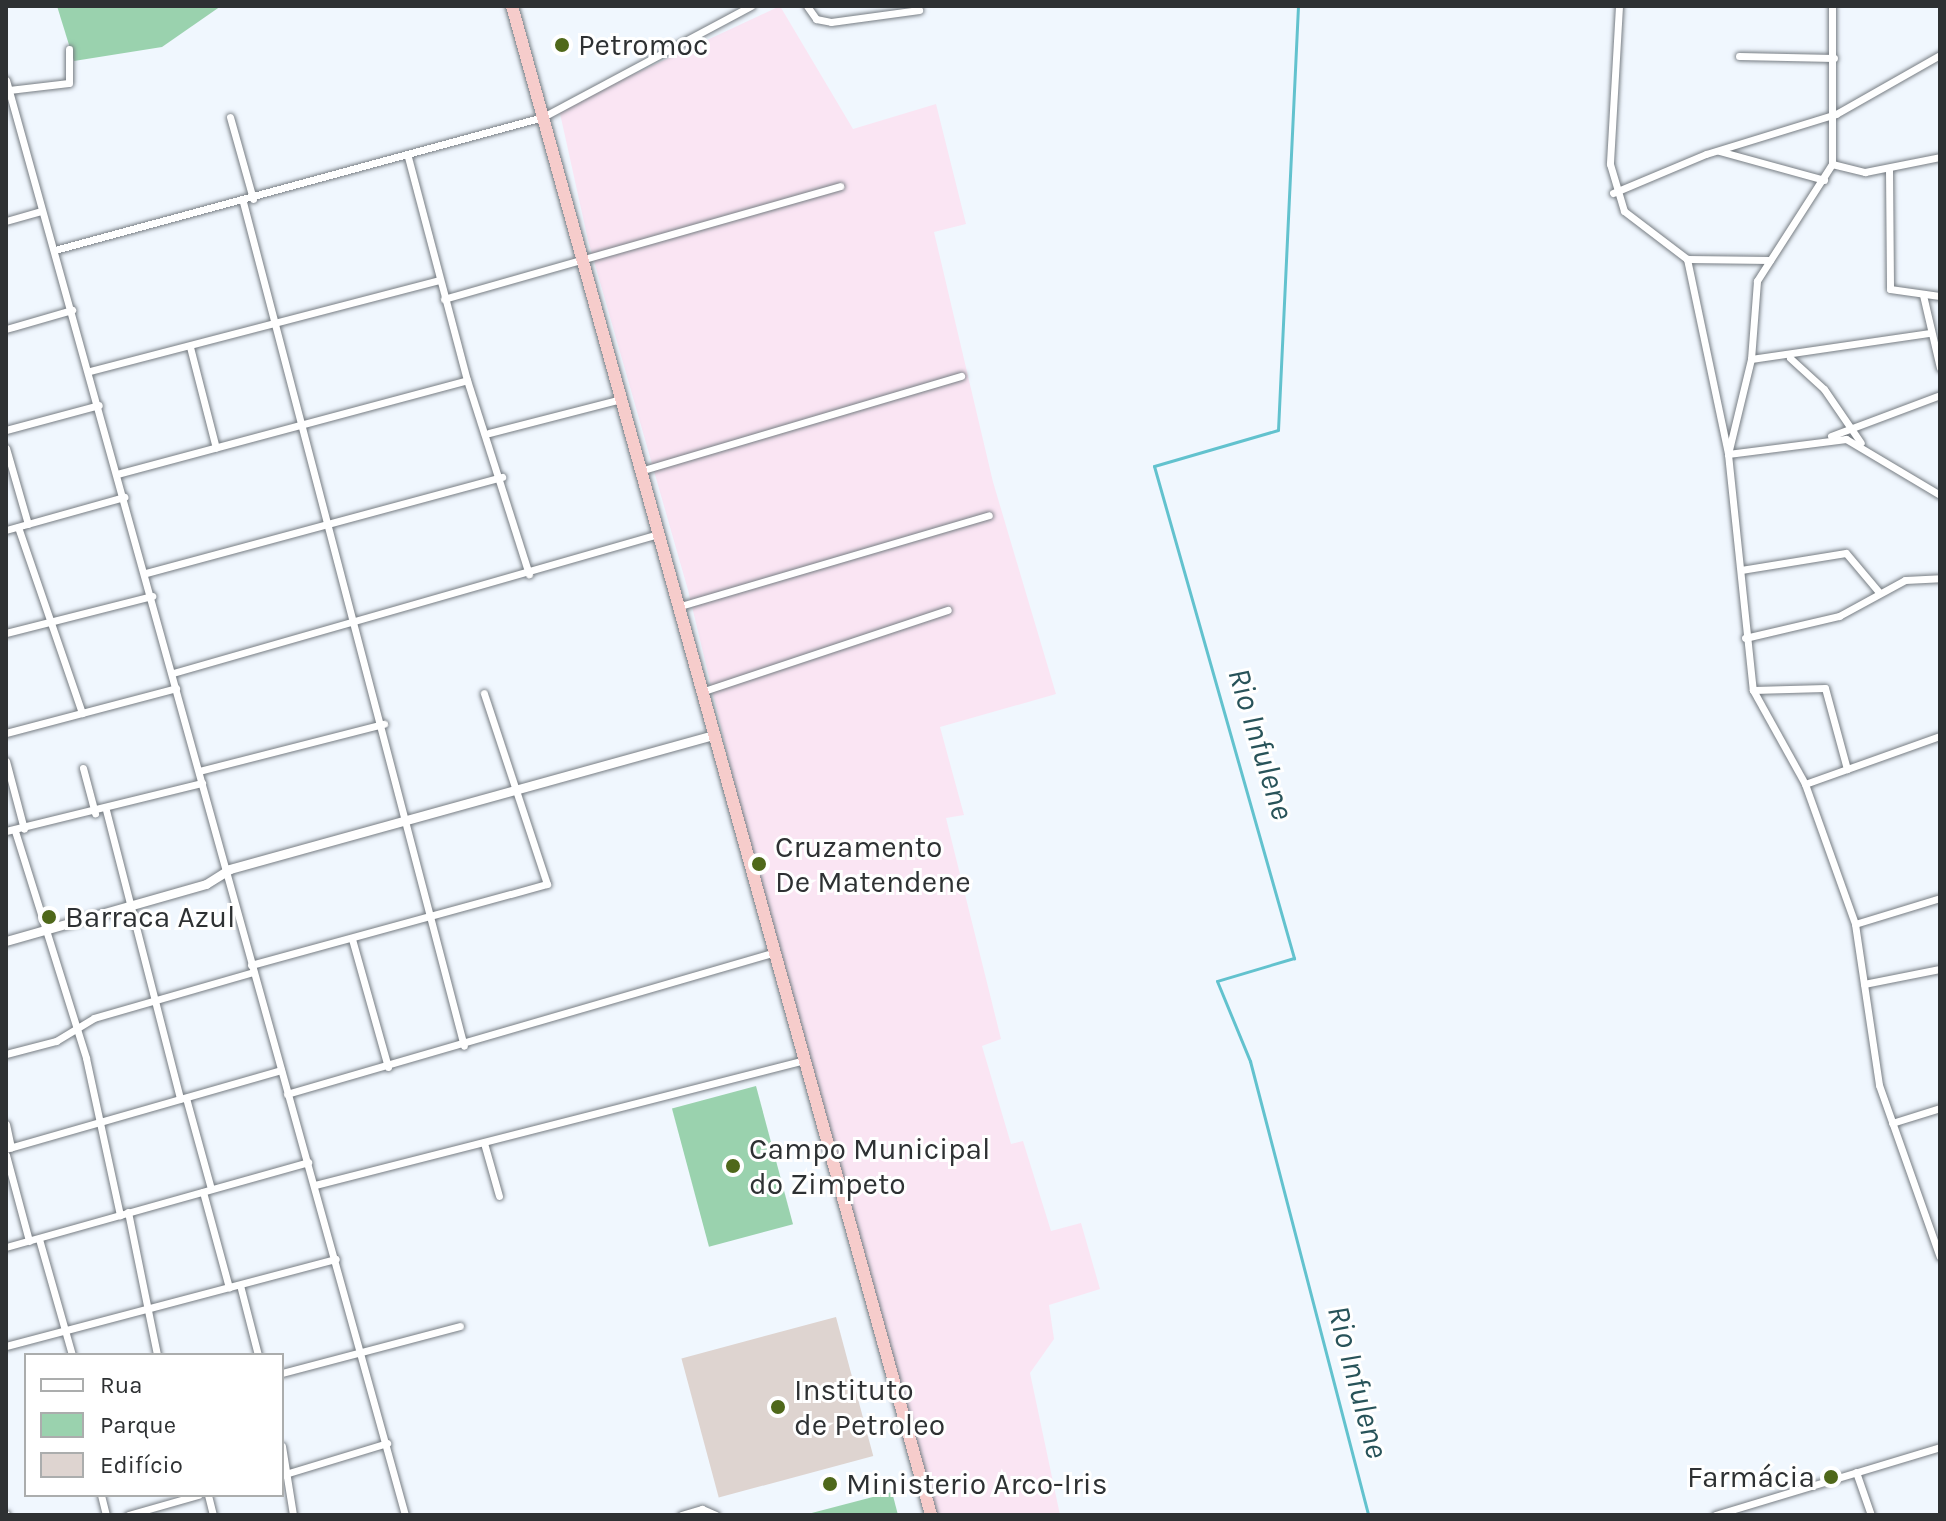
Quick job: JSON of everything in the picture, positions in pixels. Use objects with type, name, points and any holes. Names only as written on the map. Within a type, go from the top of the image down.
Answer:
[{"type":"highway","points":[[512,6],[769,954],[931,1515]]},
{"type":"street","points":[[55,250],[243,202],[543,117],[751,6]]},
{"type":"street","points":[[807,6],[816,19],[831,22],[919,10]]},
{"type":"street","points":[[1619,6],[1613,193],[1636,224],[1687,259],[1770,260]]},
{"type":"street","points":[[1728,454],[1751,359],[1752,301],[1770,260],[1832,164],[1836,114],[1832,6]]},
{"type":"street","points":[[9,90],[69,83],[69,49]]},
{"type":"street","points":[[1613,193],[1719,151],[1836,114],[1940,55]]},
{"type":"street","points":[[1739,56],[1834,58]]},
{"type":"street","points":[[6,80],[90,371],[202,783],[230,869],[252,968],[336,1259],[405,1515]]},
{"type":"street","points":[[230,117],[253,199]]},
{"type":"street","points":[[6,120],[17,118]]},
{"type":"street","points":[[1719,151],[1824,180]]},
{"type":"street","points":[[408,157],[467,380],[489,433],[529,574]]},
{"type":"street","points":[[1832,164],[1889,170],[1940,157]]},
{"type":"street","points":[[1889,170],[1889,286],[1892,293],[1940,296]]},
{"type":"street","points":[[444,299],[582,264],[840,186]]},
{"type":"street","points":[[243,202],[272,325],[410,821],[464,1046]]},
{"type":"street","points":[[6,221],[42,211]]},
{"type":"street","points":[[1687,259],[1728,454],[1745,638],[1753,690],[1805,784],[1855,924],[1892,1123],[1940,1254]]},
{"type":"street","points":[[90,371],[439,280]]},
{"type":"street","points":[[1923,295],[1940,368]]},
{"type":"street","points":[[6,329],[72,310]]},
{"type":"street","points":[[1751,359],[1790,358],[1930,333]]},
{"type":"street","points":[[190,347],[216,448]]},
{"type":"street","points":[[1790,358],[1853,426],[1861,443],[1894,472],[1940,495]]},
{"type":"street","points":[[638,471],[961,376]]},
{"type":"street","points":[[117,474],[467,380]]},
{"type":"street","points":[[1728,454],[1829,437],[1940,395]]},
{"type":"street","points":[[489,433],[621,399]]},
{"type":"street","points":[[6,430],[99,405]]},
{"type":"street","points":[[1829,437],[1861,443]]},
{"type":"street","points":[[6,448],[28,524]]},
{"type":"street","points":[[146,573],[502,477]]},
{"type":"street","points":[[6,530],[124,497]]},
{"type":"street","points":[[675,608],[989,515]]},
{"type":"street","points":[[18,527],[48,623],[82,713]]},
{"type":"street","points":[[173,673],[529,574],[655,535]]},
{"type":"street","points":[[1741,570],[1846,553],[1878,591]]},
{"type":"street","points":[[1745,638],[1839,616],[1878,591],[1918,577],[1940,578]]},
{"type":"street","points":[[6,633],[152,596]]},
{"type":"street","points":[[699,692],[948,610]]},
{"type":"street","points":[[6,733],[176,688]]},
{"type":"street","points":[[1753,690],[1825,688],[1847,769]]},
{"type":"street","points":[[6,1054],[56,1041],[74,1024],[252,968],[547,884],[484,693]]},
{"type":"street","points":[[199,771],[384,724]]},
{"type":"street","points":[[6,941],[206,884],[230,869],[710,736]]},
{"type":"street","points":[[1805,784],[1940,736]]},
{"type":"street","points":[[6,761],[24,829]]},
{"type":"street","points":[[83,768],[95,813]]},
{"type":"street","points":[[157,1353],[148,1305],[97,1124],[74,1024],[10,831],[95,813],[202,783]]},
{"type":"street","points":[[106,810],[207,1190],[229,1288]]},
{"type":"street","points":[[1855,924],[1940,898]]},
{"type":"street","points":[[352,939],[388,1067]]},
{"type":"street","points":[[287,1094],[464,1046],[769,954]]},
{"type":"street","points":[[1864,984],[1940,969]]},
{"type":"street","points":[[315,1185],[801,1061]]},
{"type":"street","points":[[8,1150],[281,1070]]},
{"type":"street","points":[[1892,1123],[1940,1108]]},
{"type":"street","points":[[6,1124],[8,1150],[29,1241]]},
{"type":"street","points":[[484,1143],[499,1196]]},
{"type":"street","points":[[6,1247],[308,1162]]},
{"type":"street","points":[[39,1239],[72,1353]]},
{"type":"street","points":[[6,1346],[148,1305],[229,1288],[336,1259]]},
{"type":"street","points":[[240,1285],[257,1353]]},
{"type":"street","points":[[284,1372],[460,1326]]},
{"type":"street","points":[[293,1515],[284,1474],[387,1443]]},
{"type":"street","points":[[1720,1514],[1940,1447]]},
{"type":"street","points":[[1856,1472],[1871,1515]]},
{"type":"street","points":[[128,1515],[184,1497]]},
{"type":"street","points":[[681,1515],[702,1509],[716,1515]]},
{"type":"shaded area","points":[[780,6],[853,129],[936,104],[966,224],[934,232],[993,482],[1056,694],[940,727],[964,815],[946,818],[1001,1039],[982,1046],[1011,1144],[1023,1141],[1051,1231],[1081,1223],[1100,1289],[1049,1305],[1054,1339],[1030,1373],[1060,1515],[936,1515],[786,997],[688,590],[588,240],[559,109]]},
{"type":"green space","points":[[57,6],[221,6],[162,47],[74,61]]},
{"type":"green space","name":"Campo Municipal do Zimpeto","points":[[756,1086],[793,1224],[709,1247],[672,1109]]},
{"type":"green space","points":[[892,1492],[898,1515],[804,1515]]},
{"type":"building","name":"Instituto de Petroleo","points":[[836,1317],[873,1456],[719,1498],[681,1358]]},
{"type":"waterway","name":"Rio Infulene","points":[[1298,6],[1278,430],[1154,466],[1294,958],[1217,981],[1250,1061],[1368,1515]]},
{"type":"place","name":"Petromoc","points":[[562,45]]},
{"type":"place","name":"Cruzamento De Matendene","points":[[759,864]]},
{"type":"place","name":"Barraca Azul","points":[[49,917]]},
{"type":"place","name":"Campo Municipal do Zimpeto","points":[[733,1166]]},
{"type":"place","name":"Instituto de Petroleo","points":[[778,1407]]},
{"type":"place","name":"Farmácia","points":[[1831,1477]]},
{"type":"place","name":"Ministerio Arco-Iris","points":[[830,1484]]}]
